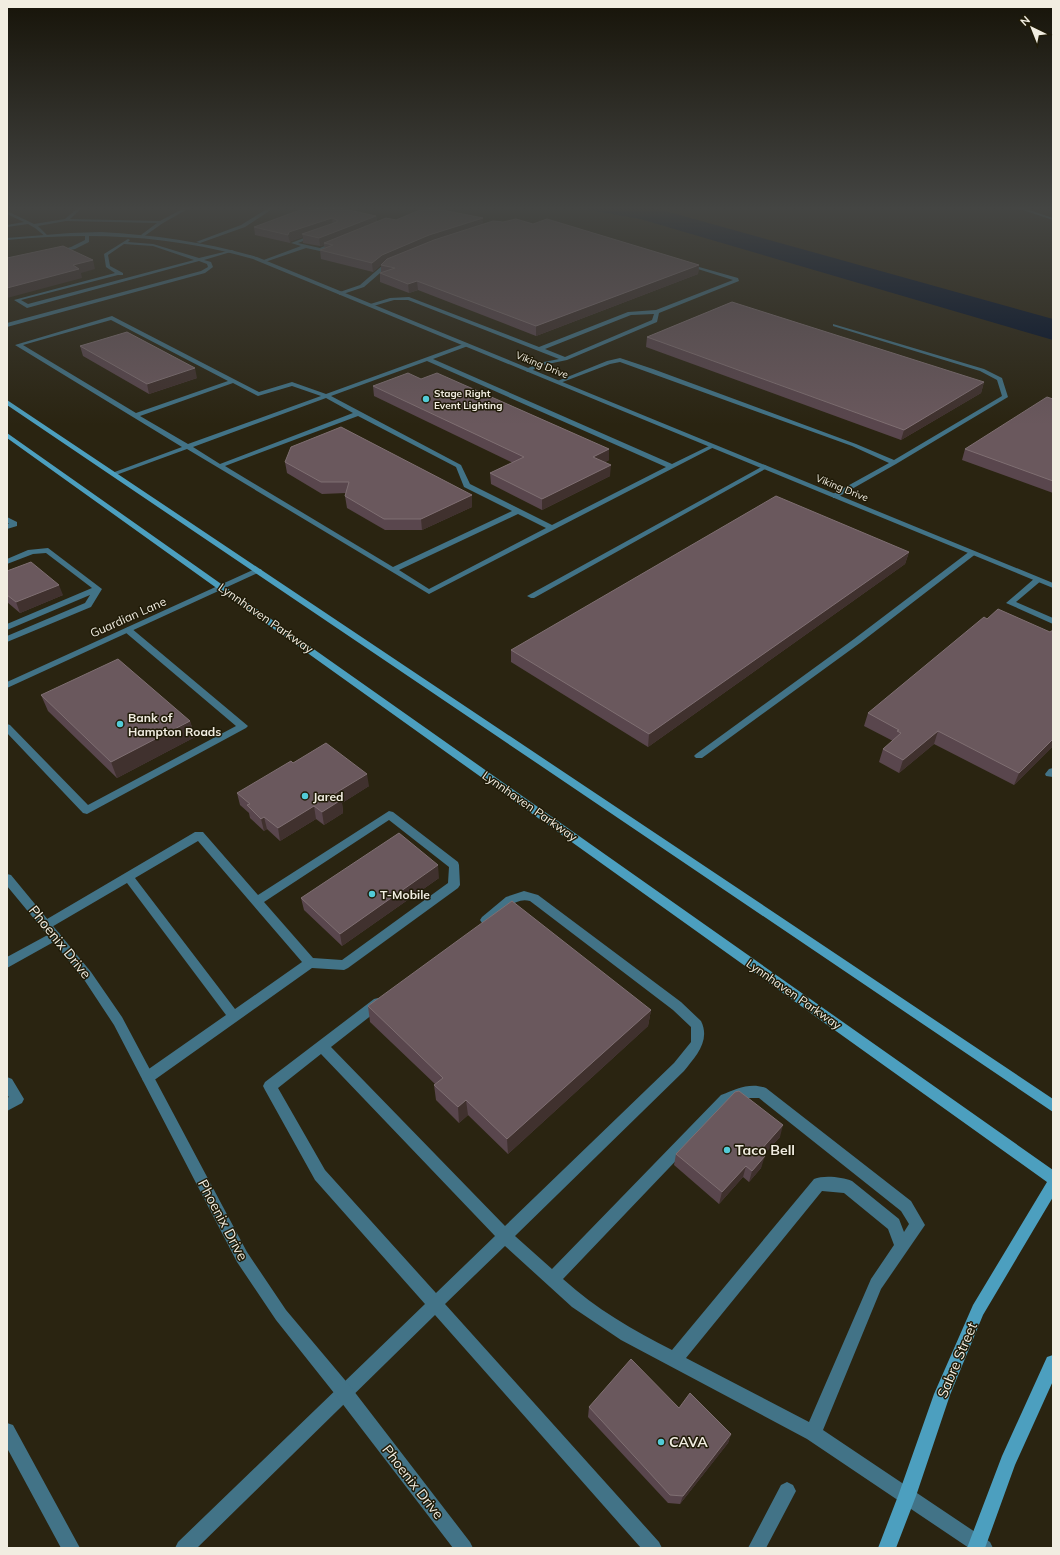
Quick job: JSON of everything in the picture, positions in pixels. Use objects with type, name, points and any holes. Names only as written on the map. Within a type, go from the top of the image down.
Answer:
[{"type":"main road","points":[[7,402],[1053,1106]]},
{"type":"main road","name":"Lynnhaven Parkway","points":[[7,435],[1053,1178]]},
{"type":"main road","name":"Sabre Street","points":[[887,1548],[907,1496],[942,1394],[978,1310],[1053,1184]]},
{"type":"main road","points":[[979,1546],[1008,1462],[1053,1364]]},
{"type":"street","points":[[93,280],[17,300],[26,306],[121,280]]},
{"type":"street","points":[[7,325],[175,280]]},
{"type":"street","name":"Viking Drive","points":[[308,280],[1053,586]]},
{"type":"street","points":[[340,293],[362,286],[369,280]]},
{"type":"street","points":[[540,349],[630,312],[657,312],[736,281],[736,280]]},
{"type":"street","points":[[370,305],[402,297],[565,359]]},
{"type":"street","points":[[528,370],[542,364],[565,359],[655,321],[657,312]]},
{"type":"street","points":[[552,528],[467,485],[459,466],[326,396],[292,384],[258,394],[112,318],[18,344],[430,592],[713,446]]},
{"type":"street","points":[[835,325],[982,370],[1000,379],[1005,397],[836,496]]},
{"type":"street","points":[[114,474],[466,345]]},
{"type":"street","points":[[427,359],[672,467]]},
{"type":"street","points":[[558,382],[609,362],[620,360],[626,361],[854,446],[894,463]]},
{"type":"street","points":[[136,415],[233,381]]},
{"type":"street","points":[[220,466],[359,413]]},
{"type":"street","points":[[531,596],[765,467]]},
{"type":"street","points":[[393,570],[518,511]]},
{"type":"street","points":[[7,519],[14,524],[7,527]]},
{"type":"street","points":[[7,562],[31,552],[48,550],[98,589]]},
{"type":"street","points":[[699,756],[857,641],[973,553]]},
{"type":"street","name":"Guardian Lane","points":[[7,685],[258,571]]},
{"type":"street","points":[[1038,580],[1010,603],[1053,621]]},
{"type":"street","points":[[7,628],[98,589]]},
{"type":"street","points":[[7,639],[88,605],[98,589]]},
{"type":"street","points":[[7,727],[87,810],[243,726],[128,630]]},
{"type":"street","points":[[148,1077],[310,964],[344,965],[454,885],[454,865],[389,815],[257,901]]},
{"type":"street","points":[[7,963],[128,876],[200,835],[310,964]]},
{"type":"street","points":[[128,876],[234,1017]]},
{"type":"street","name":"Phoenix Drive","points":[[7,878],[87,975],[118,1021],[242,1257],[281,1315],[344,1392],[464,1548]]},
{"type":"street","points":[[184,1548],[678,1067],[697,1044],[697,1025],[677,1006],[534,898],[524,895],[510,900],[476,928]]},
{"type":"street","points":[[390,994],[270,1086],[320,1175],[653,1548]]},
{"type":"street","points":[[322,1046],[505,1236],[577,1302],[626,1335],[814,1433],[979,1546]]},
{"type":"street","points":[[7,1083],[17,1099],[7,1105]]},
{"type":"street","points":[[552,1280],[726,1099],[744,1092],[761,1092],[906,1206],[918,1224],[876,1284],[814,1433]]},
{"type":"street","points":[[674,1360],[819,1184],[846,1186],[894,1224],[902,1246]]},
{"type":"street","points":[[7,1431],[71,1548]]},
{"type":"street","points":[[757,1548],[787,1491]]},
{"type":"water","points":[[847,280],[911,280],[1053,319],[1053,340]]},
{"type":"building","points":[[7,280],[39,280],[7,288]]},
{"type":"building","points":[[397,280],[660,280],[536,326],[417,281],[408,284]]},
{"type":"building","points":[[732,302],[984,382],[904,430],[647,337]]},
{"type":"building","points":[[127,332],[195,368],[147,384],[80,346]]},
{"type":"building","points":[[408,373],[421,379],[437,373],[609,449],[593,457],[611,465],[542,499],[490,473],[524,457],[373,386]]},
{"type":"building","points":[[1047,397],[1053,399],[1053,481],[965,449]]},
{"type":"building","points":[[341,427],[472,495],[421,519],[384,519],[345,496],[349,482],[321,482],[285,462],[291,447]]},
{"type":"building","points":[[776,496],[909,552],[649,734],[511,650]]},
{"type":"building","points":[[31,562],[59,585],[16,602],[7,595],[7,571]]},
{"type":"building","points":[[998,609],[1050,632],[1053,630],[1053,739],[1019,773],[938,731],[903,760],[883,749],[901,733],[897,731],[899,730],[868,713],[984,617],[987,619]]},
{"type":"building","name":"Bank of Hampton Roads","points":[[118,659],[190,721],[111,762],[41,695]]},
{"type":"building","name":"Jared","points":[[326,743],[367,774],[334,794],[341,800],[322,812],[314,806],[278,828],[264,817],[261,819],[247,805],[250,804],[237,793],[291,761],[293,763]]},
{"type":"building","name":"T-Mobile","points":[[399,833],[438,865],[340,934],[301,898]]},
{"type":"building","points":[[512,901],[651,1010],[507,1139],[466,1100],[458,1107],[434,1085],[443,1078],[368,1006]]},
{"type":"building","name":"Taco Bell","points":[[739,1091],[783,1125],[759,1152],[765,1156],[752,1171],[746,1166],[722,1192],[676,1154],[735,1092]]},
{"type":"building","points":[[631,1359],[679,1408],[690,1393],[731,1434],[683,1496],[670,1495],[589,1407]]},
{"type":"place","name":"Stage Right Event Lighting","points":[[426,399]]},
{"type":"place","name":"Bank of Hampton Roads","points":[[120,724]]},
{"type":"place","name":"Jared","points":[[305,796]]},
{"type":"place","name":"T-Mobile","points":[[372,894]]},
{"type":"place","name":"Taco Bell","points":[[727,1150]]},
{"type":"place","name":"CAVA","points":[[661,1442]]}]
